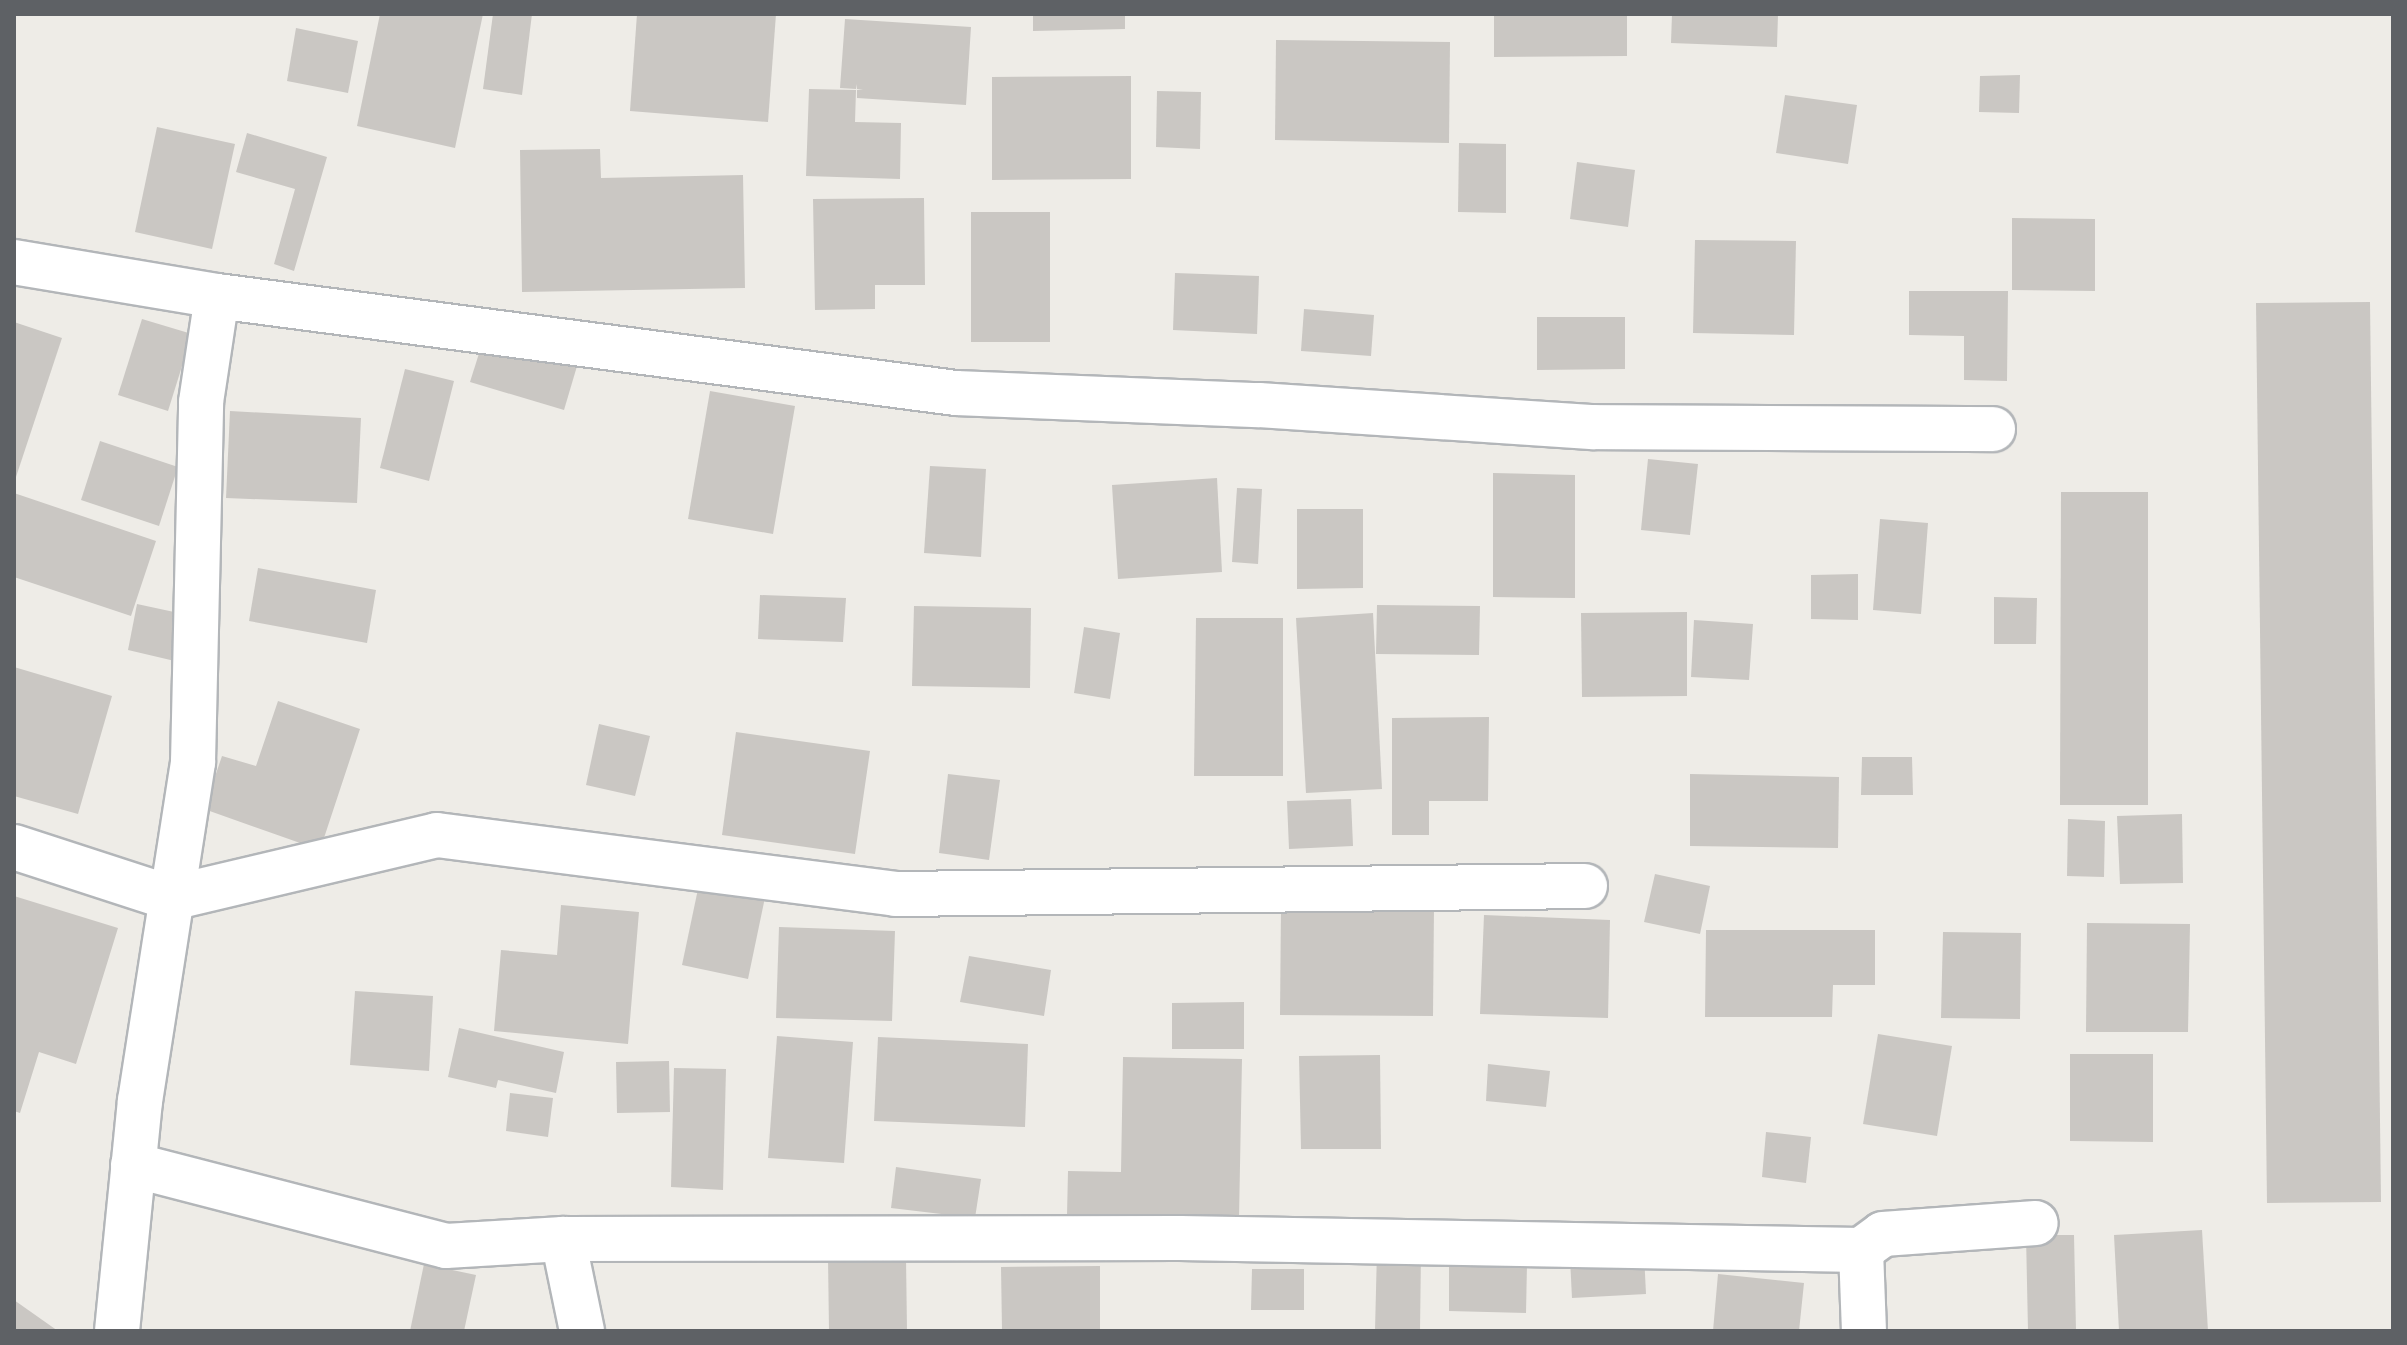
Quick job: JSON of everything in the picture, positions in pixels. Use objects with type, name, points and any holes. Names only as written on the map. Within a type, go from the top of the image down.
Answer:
[{"type":"street","points":[[14,262],[217,296],[956,393],[1259,405],[1594,427],[1993,429]]},
{"type":"street","points":[[117,1331],[133,1165],[193,762],[201,402],[217,296]]},
{"type":"street","points":[[14,847],[171,898],[437,835],[895,894],[1585,886]]},
{"type":"street","points":[[133,1165],[446,1246],[563,1239],[1180,1238],[1861,1250],[1883,1234],[2036,1223]]},
{"type":"street","points":[[563,1239],[582,1331]]},
{"type":"street","points":[[1861,1250],[1864,1331]]},
{"type":"building","points":[[380,14],[483,14],[455,148],[357,126]]},
{"type":"building","points":[[493,14],[532,14],[522,95],[483,89]]},
{"type":"building","points":[[637,14],[776,14],[768,122],[630,111]]},
{"type":"building","points":[[1033,14],[1125,14],[1125,29],[1033,31]]},
{"type":"building","points":[[1494,14],[1627,14],[1627,56],[1494,57]]},
{"type":"building","points":[[1672,14],[1778,14],[1777,47],[1671,43]]},
{"type":"building","points":[[845,19],[971,27],[966,105],[857,98],[857,90],[863,89],[857,89],[857,84],[856,89],[840,88]]},
{"type":"building","points":[[296,28],[358,41],[348,93],[287,81]]},
{"type":"building","points":[[1276,40],[1450,42],[1449,143],[1275,140]]},
{"type":"building","points":[[2020,75],[2019,113],[1979,112],[1980,76]]},
{"type":"building","points":[[1131,76],[1131,179],[992,180],[992,77]]},
{"type":"building","points":[[809,89],[856,90],[855,122],[901,123],[900,179],[806,176]]},
{"type":"building","points":[[1157,91],[1201,92],[1200,149],[1156,147]]},
{"type":"building","points":[[1785,95],[1857,105],[1848,164],[1776,153]]},
{"type":"building","points":[[157,127],[235,144],[212,249],[135,232]]},
{"type":"building","points":[[247,133],[327,157],[294,271],[274,264],[295,189],[236,172]]},
{"type":"building","points":[[1459,143],[1506,144],[1506,213],[1458,212]]},
{"type":"building","points":[[600,149],[601,178],[743,175],[745,288],[522,292],[520,150]]},
{"type":"building","points":[[1577,162],[1635,170],[1628,227],[1570,219]]},
{"type":"building","points":[[924,198],[925,285],[875,285],[875,309],[815,310],[813,199]]},
{"type":"building","points":[[971,212],[1050,212],[1050,342],[971,342]]},
{"type":"building","points":[[2012,218],[2095,219],[2095,291],[2012,290]]},
{"type":"building","points":[[1695,240],[1796,241],[1794,335],[1693,333]]},
{"type":"building","points":[[1175,273],[1259,276],[1257,334],[1173,330]]},
{"type":"building","points":[[1909,291],[2008,291],[2007,381],[1964,380],[1964,336],[1909,335]]},
{"type":"building","points":[[2370,302],[2381,1202],[2267,1203],[2256,303]]},
{"type":"building","points":[[1304,309],[1374,315],[1371,356],[1301,351]]},
{"type":"building","points":[[1537,317],[1625,317],[1625,369],[1537,370]]},
{"type":"building","points":[[142,319],[192,334],[168,411],[118,395]]},
{"type":"building","points":[[14,322],[62,338],[15,480],[14,480]]},
{"type":"building","points":[[487,328],[580,356],[564,410],[470,382]]},
{"type":"building","points":[[405,369],[454,381],[429,481],[380,468]]},
{"type":"building","points":[[710,391],[795,406],[773,534],[688,519]]},
{"type":"building","points":[[230,411],[361,418],[357,503],[226,498]]},
{"type":"building","points":[[100,441],[178,467],[159,526],[81,500]]},
{"type":"building","points":[[1648,459],[1698,464],[1690,535],[1641,530]]},
{"type":"building","points":[[930,466],[986,469],[981,557],[924,553]]},
{"type":"building","points":[[1493,473],[1575,475],[1575,598],[1493,597]]},
{"type":"building","points":[[1217,478],[1222,572],[1118,579],[1112,485]]},
{"type":"building","points":[[1237,488],[1262,489],[1258,564],[1232,562]]},
{"type":"building","points":[[2061,492],[2148,492],[2148,805],[2060,805]]},
{"type":"building","points":[[14,493],[156,541],[131,616],[14,577]]},
{"type":"building","points":[[1297,509],[1363,509],[1363,588],[1297,589]]},
{"type":"building","points":[[1880,519],[1928,523],[1921,614],[1873,610]]},
{"type":"building","points":[[258,568],[376,590],[367,643],[249,621]]},
{"type":"building","points":[[1858,574],[1858,620],[1811,619],[1811,575]]},
{"type":"building","points":[[760,595],[846,598],[843,642],[758,639]]},
{"type":"building","points":[[1994,597],[2037,598],[2036,644],[1994,644]]},
{"type":"building","points":[[137,604],[188,615],[179,662],[128,650]]},
{"type":"building","points":[[1377,605],[1480,606],[1479,655],[1376,654]]},
{"type":"building","points":[[914,606],[1031,608],[1030,688],[912,686]]},
{"type":"building","points":[[1687,612],[1687,696],[1582,697],[1581,613]]},
{"type":"building","points":[[1373,613],[1382,789],[1306,793],[1296,618]]},
{"type":"building","points":[[1196,618],[1283,618],[1283,776],[1194,776]]},
{"type":"building","points":[[1694,620],[1753,624],[1749,680],[1691,677]]},
{"type":"building","points":[[1084,627],[1120,633],[1110,699],[1074,693]]},
{"type":"building","points":[[14,667],[112,696],[78,814],[14,796]]},
{"type":"building","points":[[278,701],[360,729],[320,850],[204,809],[222,756],[256,766]]},
{"type":"building","points":[[1489,717],[1488,801],[1429,801],[1429,835],[1392,835],[1392,718]]},
{"type":"building","points":[[599,724],[650,736],[635,796],[586,785]]},
{"type":"building","points":[[736,732],[870,751],[855,854],[722,835]]},
{"type":"building","points":[[1862,757],[1912,757],[1913,795],[1861,795]]},
{"type":"building","points":[[948,774],[1000,780],[989,860],[939,853]]},
{"type":"building","points":[[1690,774],[1839,777],[1838,848],[1690,846]]},
{"type":"building","points":[[1351,799],[1353,846],[1289,849],[1287,801]]},
{"type":"building","points":[[2182,814],[2183,883],[2120,884],[2117,816]]},
{"type":"building","points":[[2068,819],[2105,821],[2104,877],[2067,876]]},
{"type":"building","points":[[702,870],[768,883],[748,979],[682,965]]},
{"type":"building","points":[[1655,874],[1710,886],[1700,934],[1644,922]]},
{"type":"building","points":[[14,896],[118,928],[76,1064],[39,1052],[20,1113],[14,1111]]},
{"type":"building","points":[[561,905],[639,912],[628,1044],[494,1031],[501,950],[557,955]]},
{"type":"building","points":[[1281,906],[1434,906],[1433,1016],[1280,1015]]},
{"type":"building","points":[[1484,915],[1610,920],[1608,1018],[1480,1014]]},
{"type":"building","points":[[2087,923],[2190,924],[2188,1032],[2086,1032]]},
{"type":"building","points":[[779,927],[895,931],[892,1021],[776,1018]]},
{"type":"building","points":[[1706,930],[1875,930],[1875,985],[1833,985],[1832,1017],[1705,1017]]},
{"type":"building","points":[[1943,932],[2021,933],[2020,1019],[1941,1018]]},
{"type":"building","points":[[969,956],[1051,970],[1044,1016],[960,1002]]},
{"type":"building","points":[[355,991],[433,996],[429,1071],[350,1065]]},
{"type":"building","points":[[1244,1002],[1244,1049],[1172,1049],[1172,1003]]},
{"type":"building","points":[[459,1028],[564,1052],[556,1093],[498,1080],[496,1088],[448,1077]]},
{"type":"building","points":[[1878,1034],[1952,1046],[1937,1136],[1863,1124]]},
{"type":"building","points":[[777,1036],[853,1042],[844,1163],[768,1158]]},
{"type":"building","points":[[878,1037],[1028,1044],[1025,1127],[874,1121]]},
{"type":"building","points":[[2070,1054],[2153,1054],[2153,1142],[2070,1141]]},
{"type":"building","points":[[1380,1055],[1381,1149],[1301,1149],[1299,1056]]},
{"type":"building","points":[[1123,1057],[1242,1059],[1239,1219],[1067,1215],[1068,1171],[1121,1172]]},
{"type":"building","points":[[669,1061],[670,1112],[617,1113],[616,1062]]},
{"type":"building","points":[[1488,1064],[1550,1071],[1546,1107],[1486,1101]]},
{"type":"building","points":[[674,1068],[726,1069],[723,1190],[671,1187]]},
{"type":"building","points":[[510,1093],[553,1098],[548,1137],[506,1131]]},
{"type":"building","points":[[1766,1132],[1811,1137],[1806,1183],[1762,1177]]},
{"type":"building","points":[[896,1167],[981,1179],[975,1218],[891,1208]]},
{"type":"building","points":[[2202,1230],[2208,1331],[2119,1331],[2114,1235]]},
{"type":"building","points":[[2026,1235],[2074,1235],[2076,1331],[2028,1331]]},
{"type":"building","points":[[1377,1250],[1421,1251],[1420,1331],[1375,1331]]},
{"type":"building","points":[[1644,1254],[1646,1294],[1572,1298],[1570,1258]]},
{"type":"building","points":[[828,1257],[906,1257],[907,1331],[829,1331]]},
{"type":"building","points":[[1449,1263],[1527,1264],[1526,1313],[1449,1311]]},
{"type":"building","points":[[424,1264],[476,1275],[464,1331],[410,1331]]},
{"type":"building","points":[[1100,1266],[1100,1331],[1002,1331],[1001,1267]]},
{"type":"building","points":[[1252,1269],[1304,1269],[1304,1310],[1251,1310]]},
{"type":"building","points":[[1718,1274],[1804,1283],[1799,1331],[1713,1331]]},
{"type":"building","points":[[14,1300],[58,1331],[14,1331]]}]
